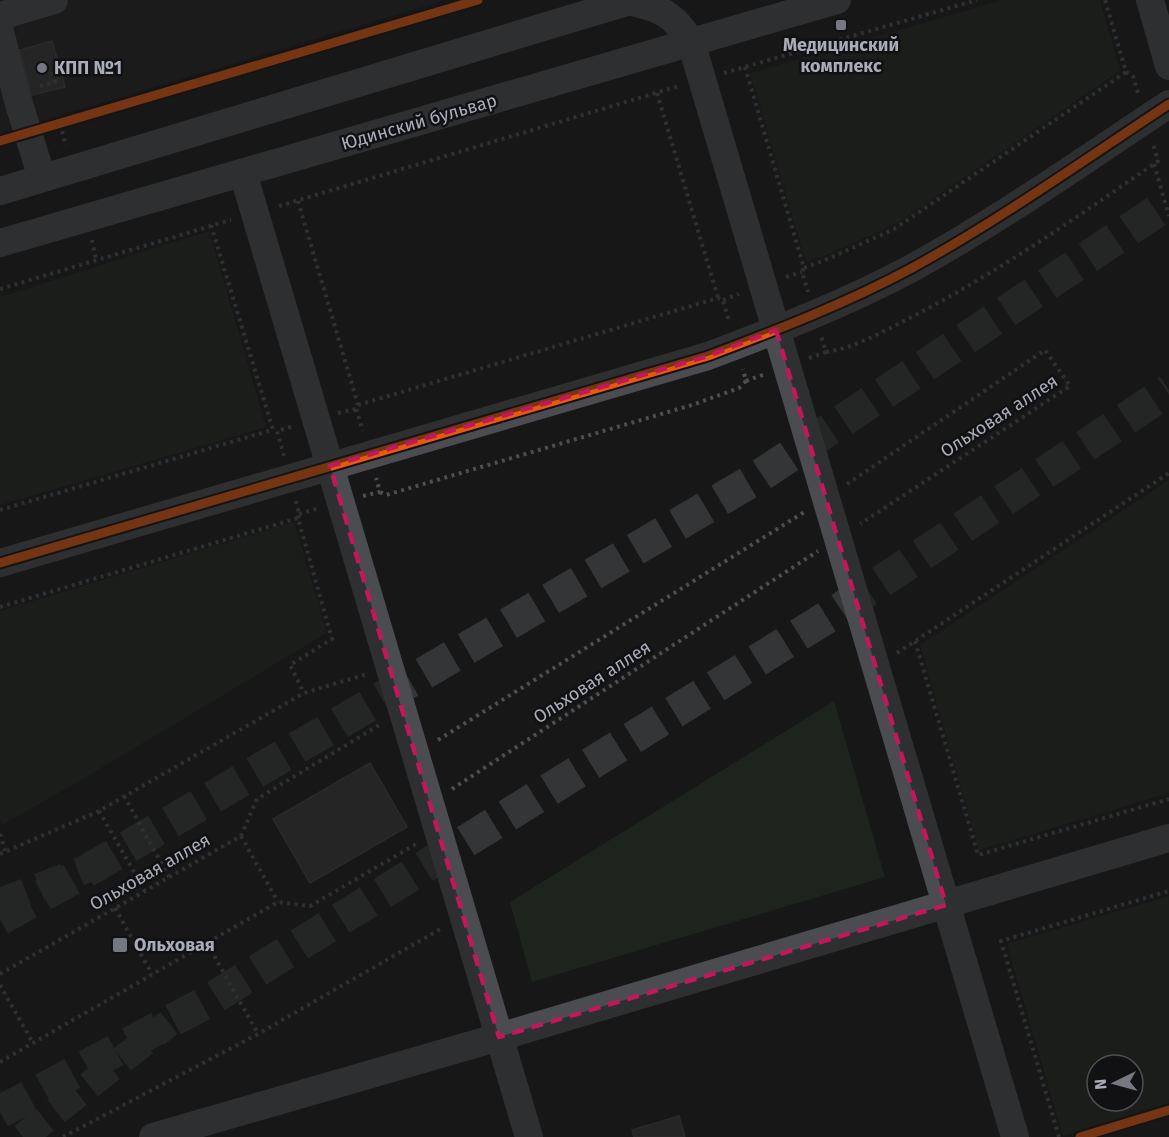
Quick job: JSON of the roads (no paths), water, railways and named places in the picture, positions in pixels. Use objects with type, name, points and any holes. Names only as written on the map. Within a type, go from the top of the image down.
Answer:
[{"type":"street","points":[[0,16],[54,0]]},
{"type":"street","name":"Юдинский бульвар","points":[[0,243],[837,0]]},
{"type":"street","points":[[1150,0],[1169,66]]},
{"type":"street","points":[[0,191],[597,5],[631,1],[669,15],[678,23],[691,42],[1015,1137]]},
{"type":"street","points":[[0,32],[42,178]]},
{"type":"street","points":[[0,563],[708,356],[776,330],[863,292],[976,231],[1169,104]]},
{"type":"street","points":[[243,173],[529,1137]]},
{"type":"street","points":[[153,1137],[1169,838]]},
{"type":"tunnel","points":[[0,919],[97,865],[755,479],[1169,203]]},
{"type":"tunnel","points":[[0,1112],[205,1003],[837,611],[1169,390]]},
{"type":"tunnel","points":[[0,902],[97,865]]},
{"type":"tunnel","points":[[23,1137],[169,1023]]},
{"type":"place","name":"Медицинский комплекс","points":[[841,25]]},
{"type":"place","name":"КПП №1","points":[[42,68]]},
{"type":"place","name":"Ольховая","points":[[120,945]]}]
